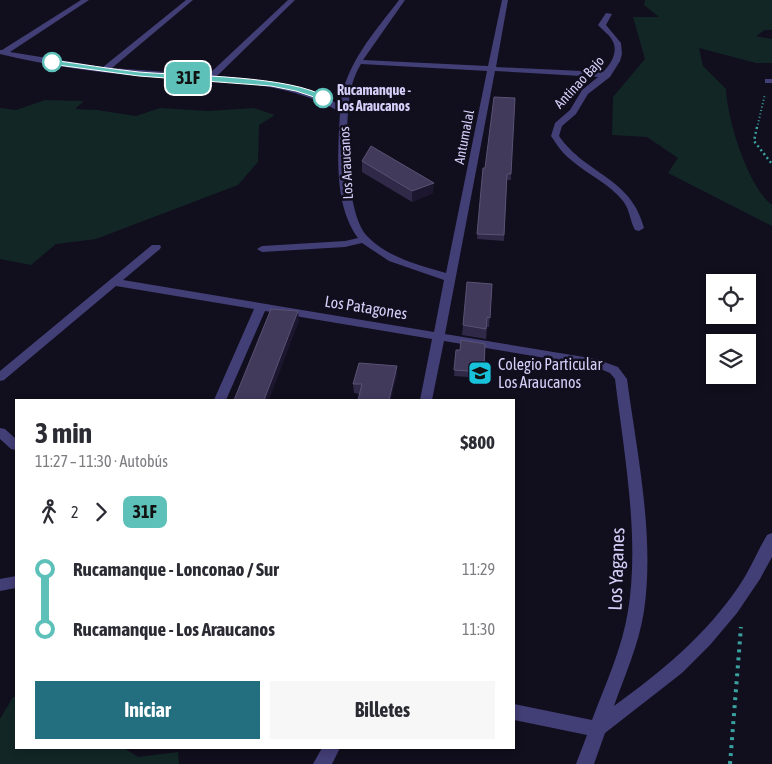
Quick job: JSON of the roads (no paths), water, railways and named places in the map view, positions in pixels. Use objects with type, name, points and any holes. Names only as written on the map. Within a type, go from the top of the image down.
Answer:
[{"type":"street","points":[[2,52],[86,0]]},
{"type":"street","points":[[105,70],[190,0]]},
{"type":"street","points":[[209,79],[292,0]]},
{"type":"street","name":"Los Araucanos","points":[[402,0],[348,81],[343,110],[349,207],[355,226],[364,239],[392,258],[450,278]]},
{"type":"street","name":"Antumalal","points":[[450,278],[505,0]]},
{"type":"street","name":"Antinao Bajo","points":[[608,14],[602,24],[617,41],[619,49],[615,62],[606,74],[584,93],[576,108],[559,123],[556,127],[555,136],[566,150],[622,194],[636,215],[639,228]]},
{"type":"street","points":[[2,52],[105,70],[260,83],[291,88],[322,98],[343,110]]},
{"type":"street","points":[[359,62],[606,74]]},
{"type":"street","points":[[262,249],[345,244],[364,239]]},
{"type":"street","points":[[0,377],[156,247]]},
{"type":"street","points":[[426,399],[450,278]]},
{"type":"street","name":"Los Patagones","points":[[113,282],[596,363],[614,370]]},
{"type":"street","points":[[220,399],[261,306]]},
{"type":"street","name":"Los Yaganes","points":[[585,764],[629,640],[636,612],[639,580],[636,505],[621,379],[614,370]]},
{"type":"street","points":[[0,432],[15,445]]},
{"type":"street","points":[[515,712],[597,729],[676,668],[702,642],[744,592],[760,566],[772,539]]},
{"type":"street","points":[[0,585],[15,582]]},
{"type":"street","points":[[322,764],[330,749]]},
{"type":"place","name":"Rucamanque - Los Araucanos","points":[[323,98]]},
{"type":"place","name":"Colegio Particular Los Araucanos","points":[[480,373]]}]
